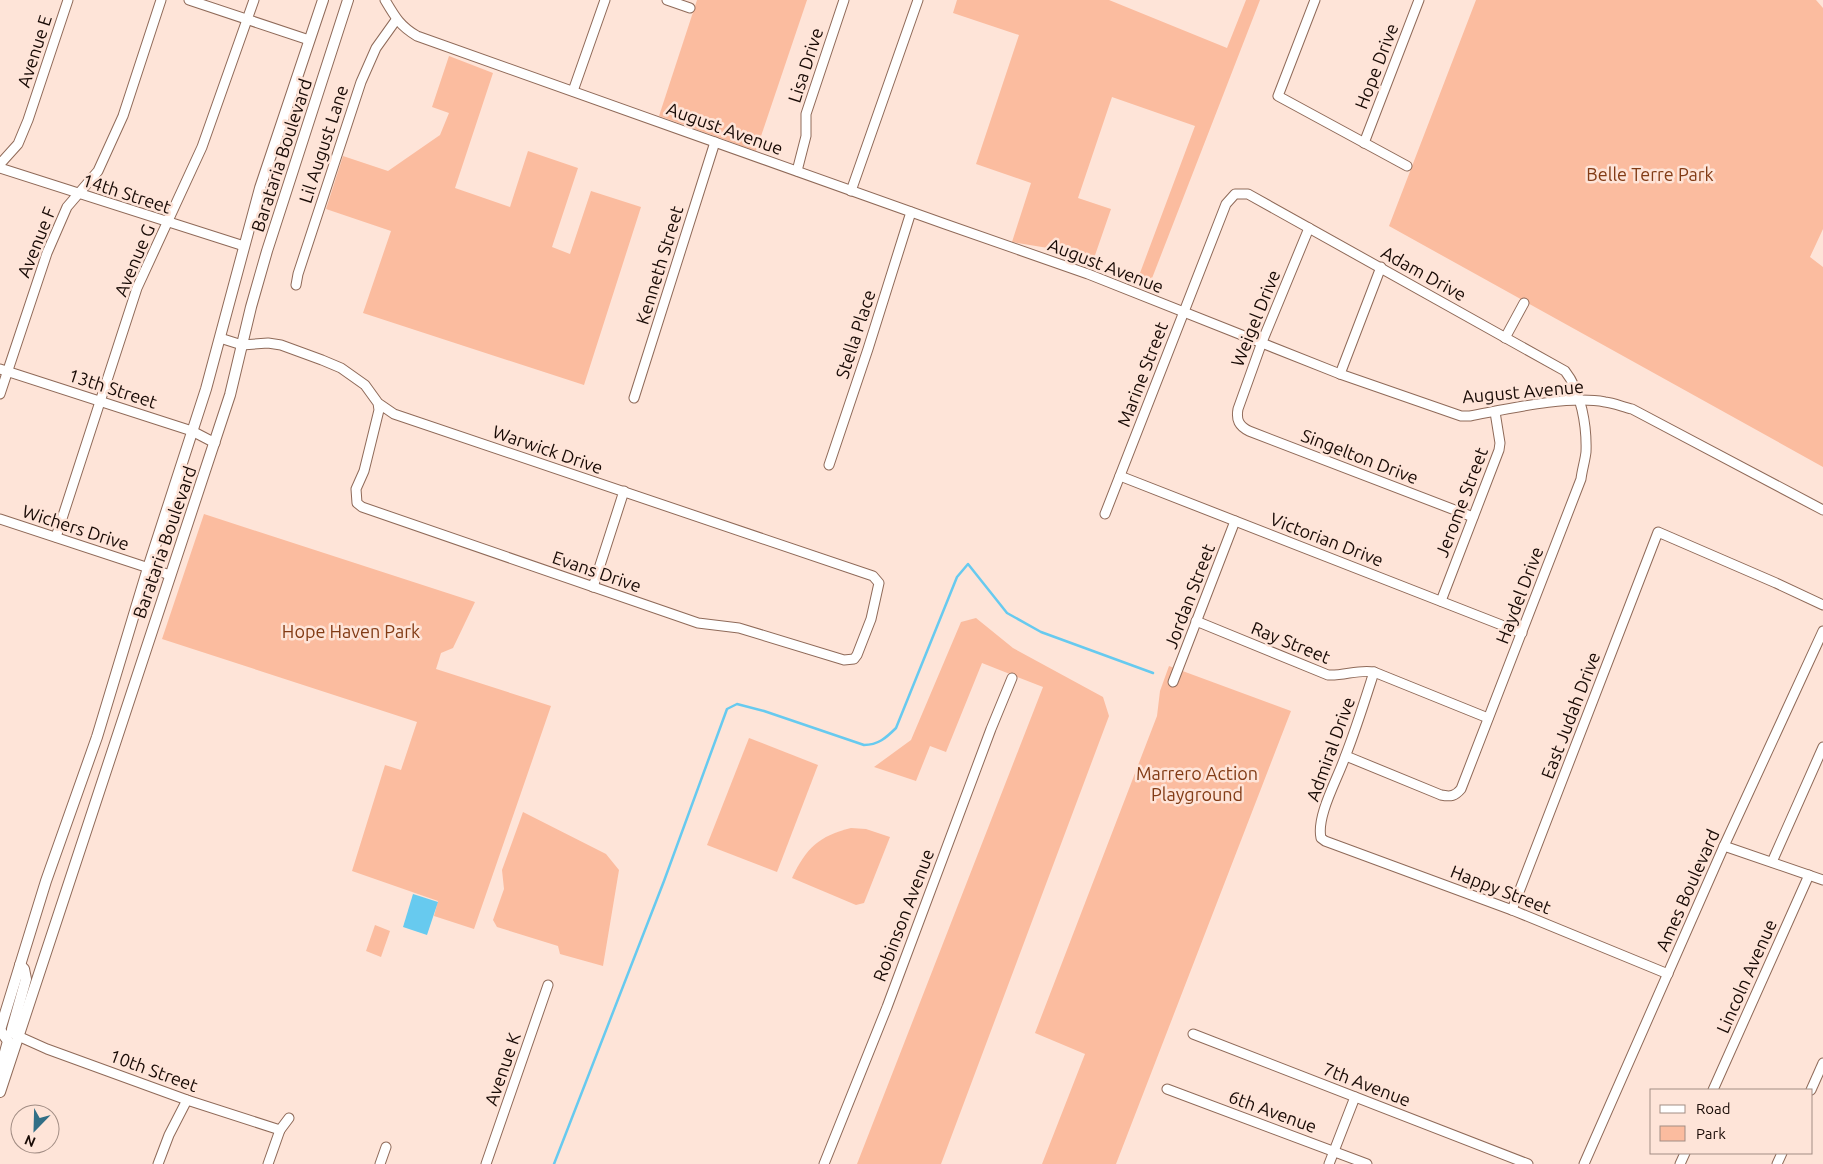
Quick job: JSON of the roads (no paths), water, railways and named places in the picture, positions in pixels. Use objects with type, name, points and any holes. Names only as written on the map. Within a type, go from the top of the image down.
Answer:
[{"type":"main road","name":"Barataria Boulevard","points":[[0,1030],[46,881],[97,737],[220,338],[260,188],[323,0]]},
{"type":"main road","name":"Barataria Boulevard","points":[[0,1092],[215,443],[230,395],[266,251],[348,2]]},
{"type":"main road","points":[[18,1036],[14,1034],[12,1029],[26,979],[24,968],[20,965]]},
{"type":"main road","points":[[0,1030],[8,1041],[0,1071]]},
{"type":"street","name":"Avenue E","points":[[0,164],[18,144],[28,120],[68,0]]},
{"type":"street","name":"Avenue F","points":[[0,394],[4,370],[47,253],[67,207],[98,172],[123,116],[160,0]]},
{"type":"street","points":[[189,0],[309,40]]},
{"type":"street","name":"Avenue G","points":[[56,537],[137,288],[202,147],[254,0]]},
{"type":"street","name":"August Avenue","points":[[385,0],[396,20],[404,29],[417,36],[1088,274],[1340,374],[1461,416],[1562,401],[1604,401],[1632,409],[1823,510]]},
{"type":"street","points":[[573,91],[604,0]]},
{"type":"street","points":[[667,0],[690,8]]},
{"type":"street","name":"Lisa Drive","points":[[797,171],[806,136],[806,114],[844,0]]},
{"type":"street","points":[[851,191],[918,0]]},
{"type":"street","points":[[1315,0],[1278,96],[1407,166]]},
{"type":"street","name":"Hope Drive","points":[[1364,143],[1419,0]]},
{"type":"street","name":"Lil August Lane","points":[[296,285],[361,82],[376,48],[396,20]]},
{"type":"street","name":"Kenneth Street","points":[[634,398],[715,142]]},
{"type":"street","name":"14th Street","points":[[0,168],[167,223],[244,246]]},
{"type":"street","name":"Adam Drive","points":[[1235,194],[1248,194],[1565,371],[1574,382],[1580,401]]},
{"type":"street","name":"Marine Street","points":[[1105,514],[1226,204],[1235,194]]},
{"type":"street","name":"Stella Place","points":[[829,465],[911,212]]},
{"type":"street","name":"Weigel Drive","points":[[1238,422],[1236,416],[1238,409],[1262,342],[1309,228]]},
{"type":"street","points":[[1340,374],[1381,267]]},
{"type":"street","points":[[1505,338],[1524,303]]},
{"type":"street","name":"Warwick Drive","points":[[220,338],[242,345],[268,343],[281,345],[341,368],[365,385],[378,404],[394,414],[873,576],[878,579],[879,583],[871,619],[857,655],[854,659],[844,660]]},
{"type":"street","name":"13th Street","points":[[4,370],[192,432],[215,443]]},
{"type":"street","name":"Haydel Drive","points":[[1346,756],[1450,797],[1457,794],[1465,782],[1581,479],[1586,452],[1580,401]]},
{"type":"street","name":"Evans Drive","points":[[378,404],[380,410],[366,463],[356,489],[356,503],[362,507],[698,623],[739,628],[844,660]]},
{"type":"street","name":"Jerome Street","points":[[1441,601],[1499,450],[1500,443],[1495,412]]},
{"type":"street","name":"Singelton Drive","points":[[1238,422],[1249,431],[1473,517]]},
{"type":"street","name":"Victorian Drive","points":[[1120,476],[1522,633]]},
{"type":"street","points":[[593,587],[624,491]]},
{"type":"street","name":"Wichers Drive","points":[[0,519],[170,575]]},
{"type":"street","name":"Jordan Street","points":[[1173,682],[1235,521]]},
{"type":"street","name":"East Judah Drive","points":[[1512,910],[1658,532],[1823,605]]},
{"type":"street","name":"Ray Street","points":[[1196,621],[1328,675],[1339,676],[1367,670],[1488,718]]},
{"type":"street","name":"Ames Boulevard","points":[[1584,1164],[1724,846],[1823,631]]},
{"type":"street","name":"Admiral Drive","points":[[1321,838],[1319,829],[1326,807],[1346,756],[1374,672]]},
{"type":"street","name":"Robinson Avenue","points":[[824,1164],[1012,678]]},
{"type":"street","points":[[1772,862],[1823,747]]},
{"type":"street","name":"Happy Street","points":[[1321,838],[1512,910],[1668,974]]},
{"type":"street","points":[[1724,846],[1823,880]]},
{"type":"street","name":"Lincoln Avenue","points":[[1713,1089],[1809,875]]},
{"type":"street","name":"Avenue K","points":[[486,1164],[548,985]]},
{"type":"street","name":"7th Avenue","points":[[1194,1034],[1528,1164]]},
{"type":"street","name":"10th Street","points":[[18,1036],[47,1049],[186,1100],[280,1130]]},
{"type":"street","points":[[1811,1089],[1823,1063]]},
{"type":"street","name":"6th Avenue","points":[[1167,1089],[1367,1164]]},
{"type":"street","points":[[1329,1164],[1355,1097]]},
{"type":"street","points":[[158,1164],[169,1134],[186,1100]]},
{"type":"street","points":[[268,1164],[280,1130],[289,1118]]},
{"type":"street","points":[[380,1164],[386,1147]]},
{"type":"water","points":[[413,894],[438,902],[427,935],[403,927]]},
{"type":"waterway","points":[[554,1164],[664,881],[727,709],[737,704],[764,711],[864,745],[874,744],[881,740],[896,728],[957,577],[968,564],[1007,613],[1041,632],[1153,673]]},
{"type":"park label","name":"Belle Terre Park","points":[[1650,174]]},
{"type":"park label","name":"Hope Haven Park","points":[[351,631]]},
{"type":"park label","name":"Marrero Action Playground","points":[[1197,783]]}]
